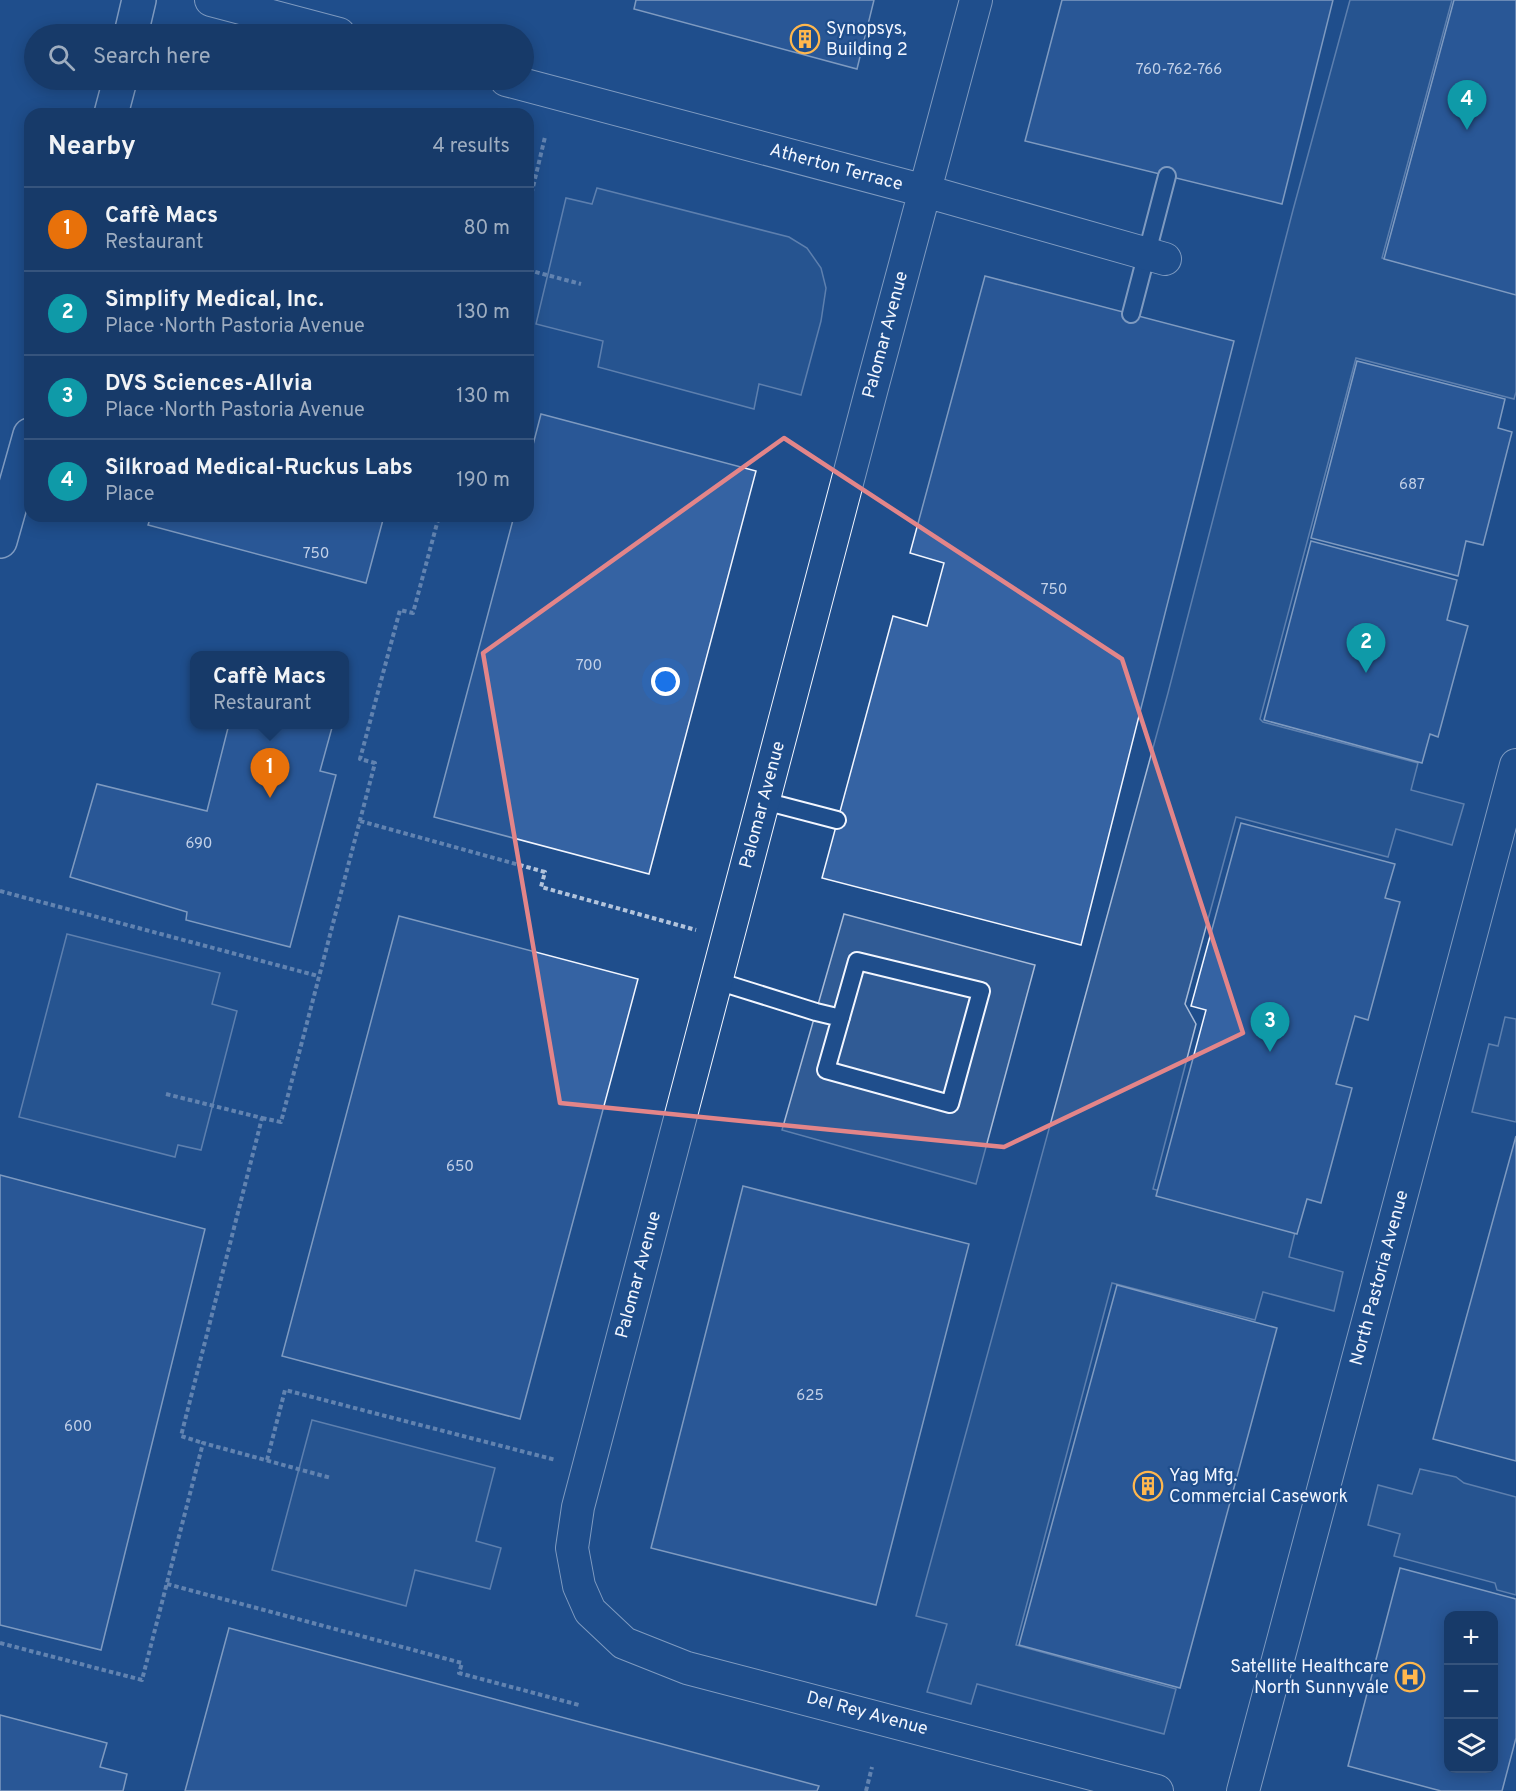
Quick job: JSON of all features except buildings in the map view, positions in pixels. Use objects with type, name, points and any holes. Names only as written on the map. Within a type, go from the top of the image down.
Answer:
[{"type":"street","points":[[133,24],[139,0]]},
{"type":"street","points":[[211,0],[301,24]]},
{"type":"street","name":"Palomar Avenue","points":[[590,1611],[579,1586],[572,1548],[578,1507],[976,0]]},
{"type":"street","name":"Atherton Terrace","points":[[534,87],[925,191],[1156,256]]},
{"type":"street","points":[[113,108],[117,90]]},
{"type":"street","points":[[0,541],[24,456]]},
{"type":"street","name":"North Pastoria Avenue","points":[[1243,1791],[1516,765]]},
{"type":"street","name":"Del Rey Avenue","points":[[590,1611],[624,1643],[687,1668],[1157,1791]]},
{"type":"lane","points":[[1131,314],[1156,256],[1167,176]]},
{"type":"lane","points":[[764,801],[837,820]]},
{"type":"lane","points":[[857,961],[981,991],[950,1104],[826,1070],[841,1018],[857,961]]},
{"type":"lane","points":[[717,981],[841,1018]]},
{"type":"path","points":[[534,183],[545,137]]},
{"type":"path","points":[[534,272],[581,284]]},
{"type":"path","points":[[166,1094],[281,1122],[375,764],[360,759],[400,610],[413,614],[437,522]]},
{"type":"path","points":[[360,821],[545,872],[541,887],[700,931]]},
{"type":"path","points":[[0,891],[318,976]]},
{"type":"path","points":[[262,1118],[181,1436],[331,1478]]},
{"type":"path","points":[[267,1460],[285,1390],[556,1460]]},
{"type":"path","points":[[0,1643],[142,1680],[203,1443]]},
{"type":"path","points":[[167,1584],[462,1663],[459,1673],[579,1705]]},
{"type":"path","points":[[866,1791],[872,1767]]},
{"type":"highlighted area","points":[[784,438],[1122,659],[1243,1033],[1004,1147],[560,1103],[483,653]]},
{"type":"shaded area","points":[[1350,0],[1452,0],[1382,258],[1516,294],[1516,392],[1514,399],[1356,358],[1260,719],[1263,722],[1418,763],[1411,790],[1464,804],[1452,845],[1396,829],[1388,857],[1236,817],[1185,1004],[1196,1024],[1153,1189],[1296,1228],[1289,1257],[1343,1272],[1334,1311],[1263,1292],[1255,1320],[1112,1283],[1016,1645],[1176,1689],[1164,1734],[977,1684],[971,1704],[927,1692],[947,1624],[916,1616],[1168,693]]},
{"type":"shaded area","points":[[597,188],[789,237],[807,248],[821,268],[826,288],[821,321],[801,395],[759,384],[754,409],[598,367],[603,341],[536,324],[566,198],[592,204]]},
{"type":"shaded area","points":[[844,914],[1035,965],[976,1184],[782,1130]]},
{"type":"shaded area","points":[[67,934],[220,973],[212,1004],[237,1011],[201,1150],[178,1145],[175,1157],[19,1117]]},
{"type":"shaded area","points":[[1505,1017],[1516,1019],[1516,1122],[1472,1112],[1489,1044],[1498,1046]]},
{"type":"shaded area","points":[[312,1420],[495,1468],[476,1541],[501,1548],[490,1589],[415,1570],[406,1606],[272,1570]]},
{"type":"shaded area","points":[[1420,1469],[1456,1477],[1464,1483],[1516,1497],[1516,1595],[1497,1590],[1495,1583],[1394,1556],[1400,1534],[1368,1525],[1378,1485],[1412,1494]]},
{"type":"place","name":"Synopsys, Building 2","points":[[805,39]]},
{"type":"place","name":"Silkroad Medical-Ruckus Labs","points":[[1467,130]]},
{"type":"place","name":"Simplify Medical, Inc.","points":[[1366,673]]},
{"type":"place","name":"Caffè Macs","points":[[270,798]]},
{"type":"place","name":"DVS Sciences-Allvia","points":[[1270,1052]]},
{"type":"place","name":"Yag Mfg. Commercial Casework","points":[[1148,1486]]},
{"type":"place","name":"Satellite Healthcare North Sunnyvale","points":[[1410,1677]]}]
